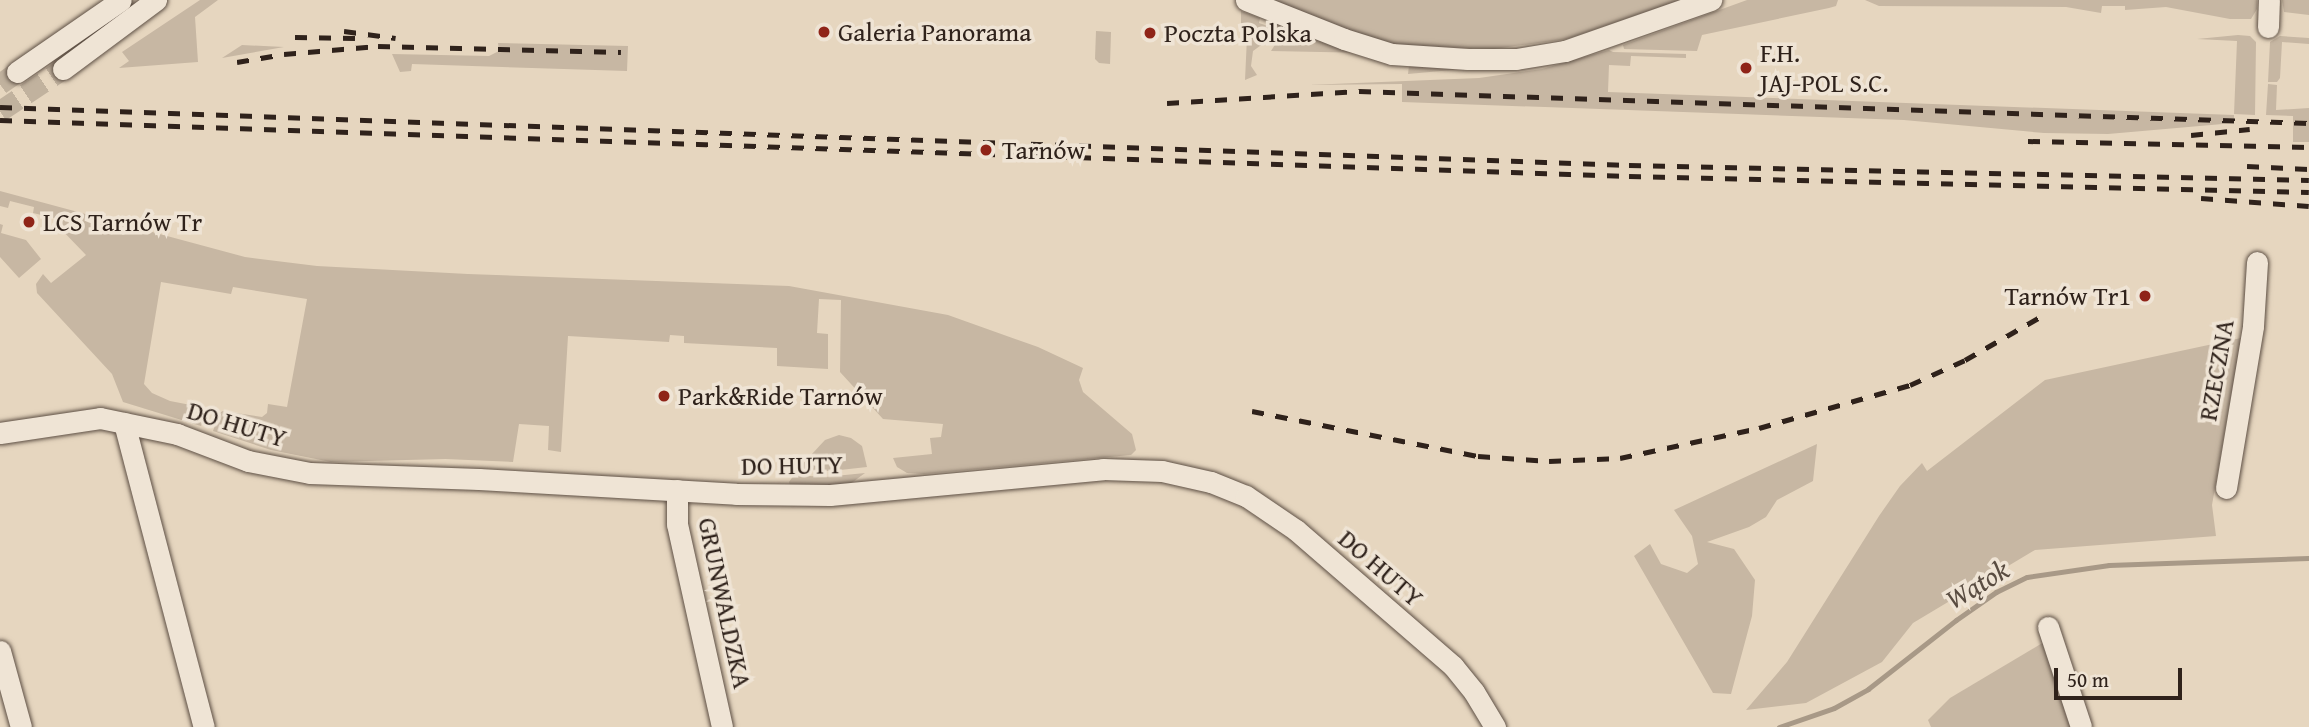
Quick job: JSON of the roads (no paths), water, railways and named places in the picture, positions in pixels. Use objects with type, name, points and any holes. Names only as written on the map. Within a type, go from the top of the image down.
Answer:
[{"type":"street","points":[[17,72],[121,0]]},
{"type":"street","points":[[63,69],[156,0]]},
{"type":"street","points":[[1246,0],[1344,39],[1392,54],[1468,59],[1516,59],[1565,51],[1711,0]]},
{"type":"street","points":[[2268,27],[2269,0]]},
{"type":"street","name":"RZECZNA","points":[[2226,488],[2253,326],[2258,262]]},
{"type":"street","name":"DO HUTY","points":[[0,433],[100,418],[177,434],[248,461],[310,473],[736,494],[830,495],[1130,468],[1163,471],[1211,482],[1246,496],[1296,530],[1453,666],[1474,692],[1495,727]]},
{"type":"street","points":[[124,423],[204,727]]},
{"type":"street","name":"GRUNWALDZKA","points":[[677,490],[677,524],[722,727]]},
{"type":"street","points":[[2048,627],[2081,727]]},
{"type":"street","points":[[0,651],[21,727]]},
{"type":"waterway","name":"Wątok","points":[[1779,727],[1834,708],[1868,689],[1956,620],[1996,592],[2027,577],[2109,565],[2309,558]]},
{"type":"tunnel","points":[[0,111],[63,69]]},
{"type":"tunnel","points":[[0,84],[17,72]]},
{"type":"railway","points":[[344,31],[396,38]]},
{"type":"railway","points":[[295,37],[355,38]]},
{"type":"railway","points":[[237,62],[284,54],[378,46],[621,52]]},
{"type":"railway","points":[[1167,103],[1359,91],[2309,123]]},
{"type":"railway","points":[[0,107],[1629,165],[2309,180]]},
{"type":"railway","points":[[0,120],[1629,176],[2309,192]]},
{"type":"railway","points":[[2191,135],[2250,129]]},
{"type":"railway","points":[[2028,141],[2309,147]]},
{"type":"railway","points":[[2247,166],[2309,169]]},
{"type":"railway","points":[[2201,198],[2309,206]]},
{"type":"railway","points":[[1252,411],[1478,456],[1549,461],[1620,458],[1759,428],[1910,385],[1965,360],[2040,317]]},
{"type":"place","name":"Galeria Panorama","points":[[824,32]]},
{"type":"place","name":"Poczta Polska","points":[[1150,33]]},
{"type":"place","name":"F.H. JAJ-POL S.C.","points":[[1746,68]]},
{"type":"place","name":"Tarnów","points":[[986,150]]},
{"type":"place","name":"LCS Tarnów Tr","points":[[29,222]]},
{"type":"place","name":"Tarnów Tr1","points":[[2145,296]]},
{"type":"place","name":"Park&Ride Tarnów","points":[[664,396]]}]
